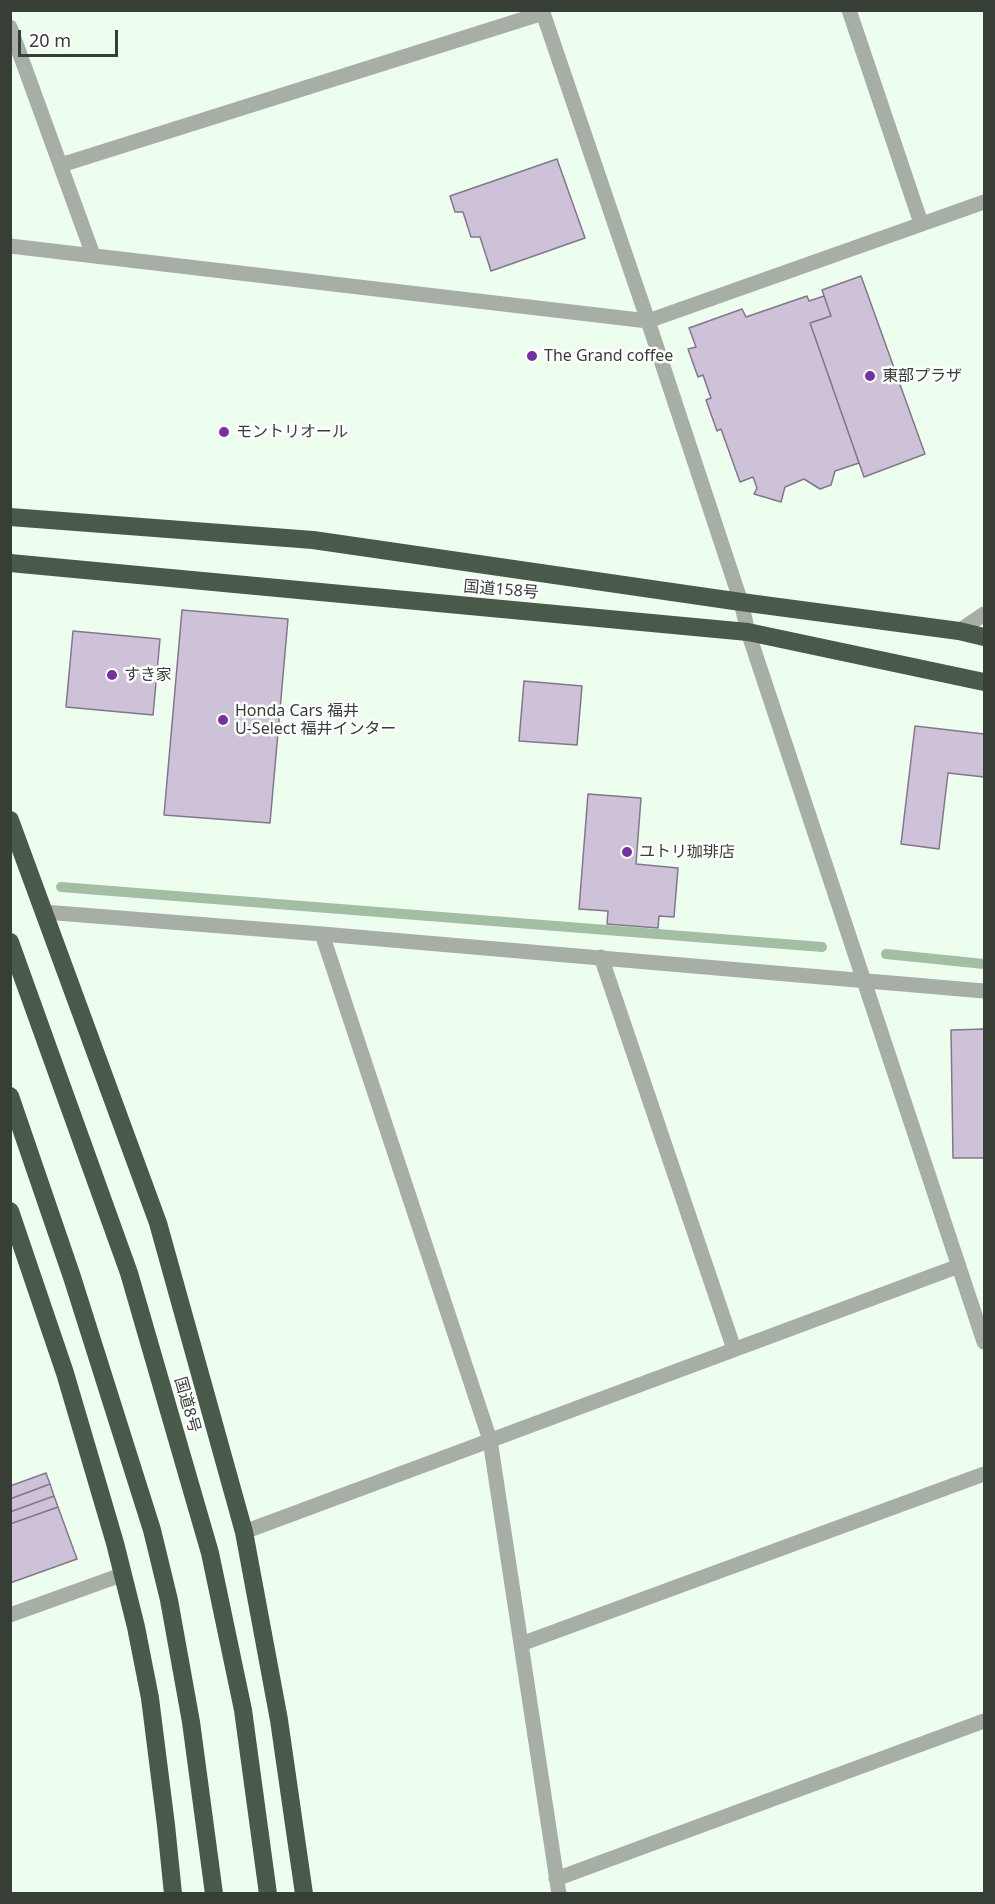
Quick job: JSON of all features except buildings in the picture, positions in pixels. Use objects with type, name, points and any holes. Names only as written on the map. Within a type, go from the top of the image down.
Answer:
[{"type":"highway","name":"国道158号","points":[[10,517],[313,540],[959,631],[984,637]]},
{"type":"highway","name":"国道158号","points":[[10,563],[748,632],[984,682]]},
{"type":"highway","points":[[10,820],[158,1223],[244,1532],[279,1720],[304,1893]]},
{"type":"highway","name":"国道8号","points":[[10,942],[129,1274],[210,1553],[243,1710],[268,1893]]},
{"type":"highway","points":[[10,1096],[72,1277],[152,1530],[169,1599],[191,1722],[214,1893]]},
{"type":"highway","points":[[10,1211],[65,1373],[124,1574],[150,1698],[172,1893]]},
{"type":"street","points":[[849,10],[921,223]]},
{"type":"street","points":[[61,165],[543,12],[648,321],[741,602],[748,632],[984,1342]]},
{"type":"street","points":[[10,27],[93,255]]},
{"type":"street","points":[[10,246],[648,321],[984,201]]},
{"type":"street","points":[[959,631],[984,614]]},
{"type":"street","points":[[44,912],[984,991]]},
{"type":"street","points":[[322,934],[490,1440],[557,1886],[984,1721]]},
{"type":"street","points":[[600,957],[734,1349]]},
{"type":"street","points":[[244,1532],[959,1266]]},
{"type":"street","points":[[521,1644],[984,1474]]},
{"type":"street","points":[[10,1615],[124,1574]]},
{"type":"waterway","points":[[61,887],[822,947]]},
{"type":"waterway","points":[[886,954],[984,964]]},
{"type":"place","name":"The Grand coffee","points":[[532,356]]},
{"type":"place","name":"東部プラザ","points":[[870,376]]},
{"type":"place","name":"モントリオール","points":[[224,432]]},
{"type":"place","name":"すき家","points":[[112,675]]},
{"type":"place","name":"Honda Cars 福井 U-Select 福井インター","points":[[223,720]]},
{"type":"place","name":"ユトリ珈琲店","points":[[627,852]]}]
